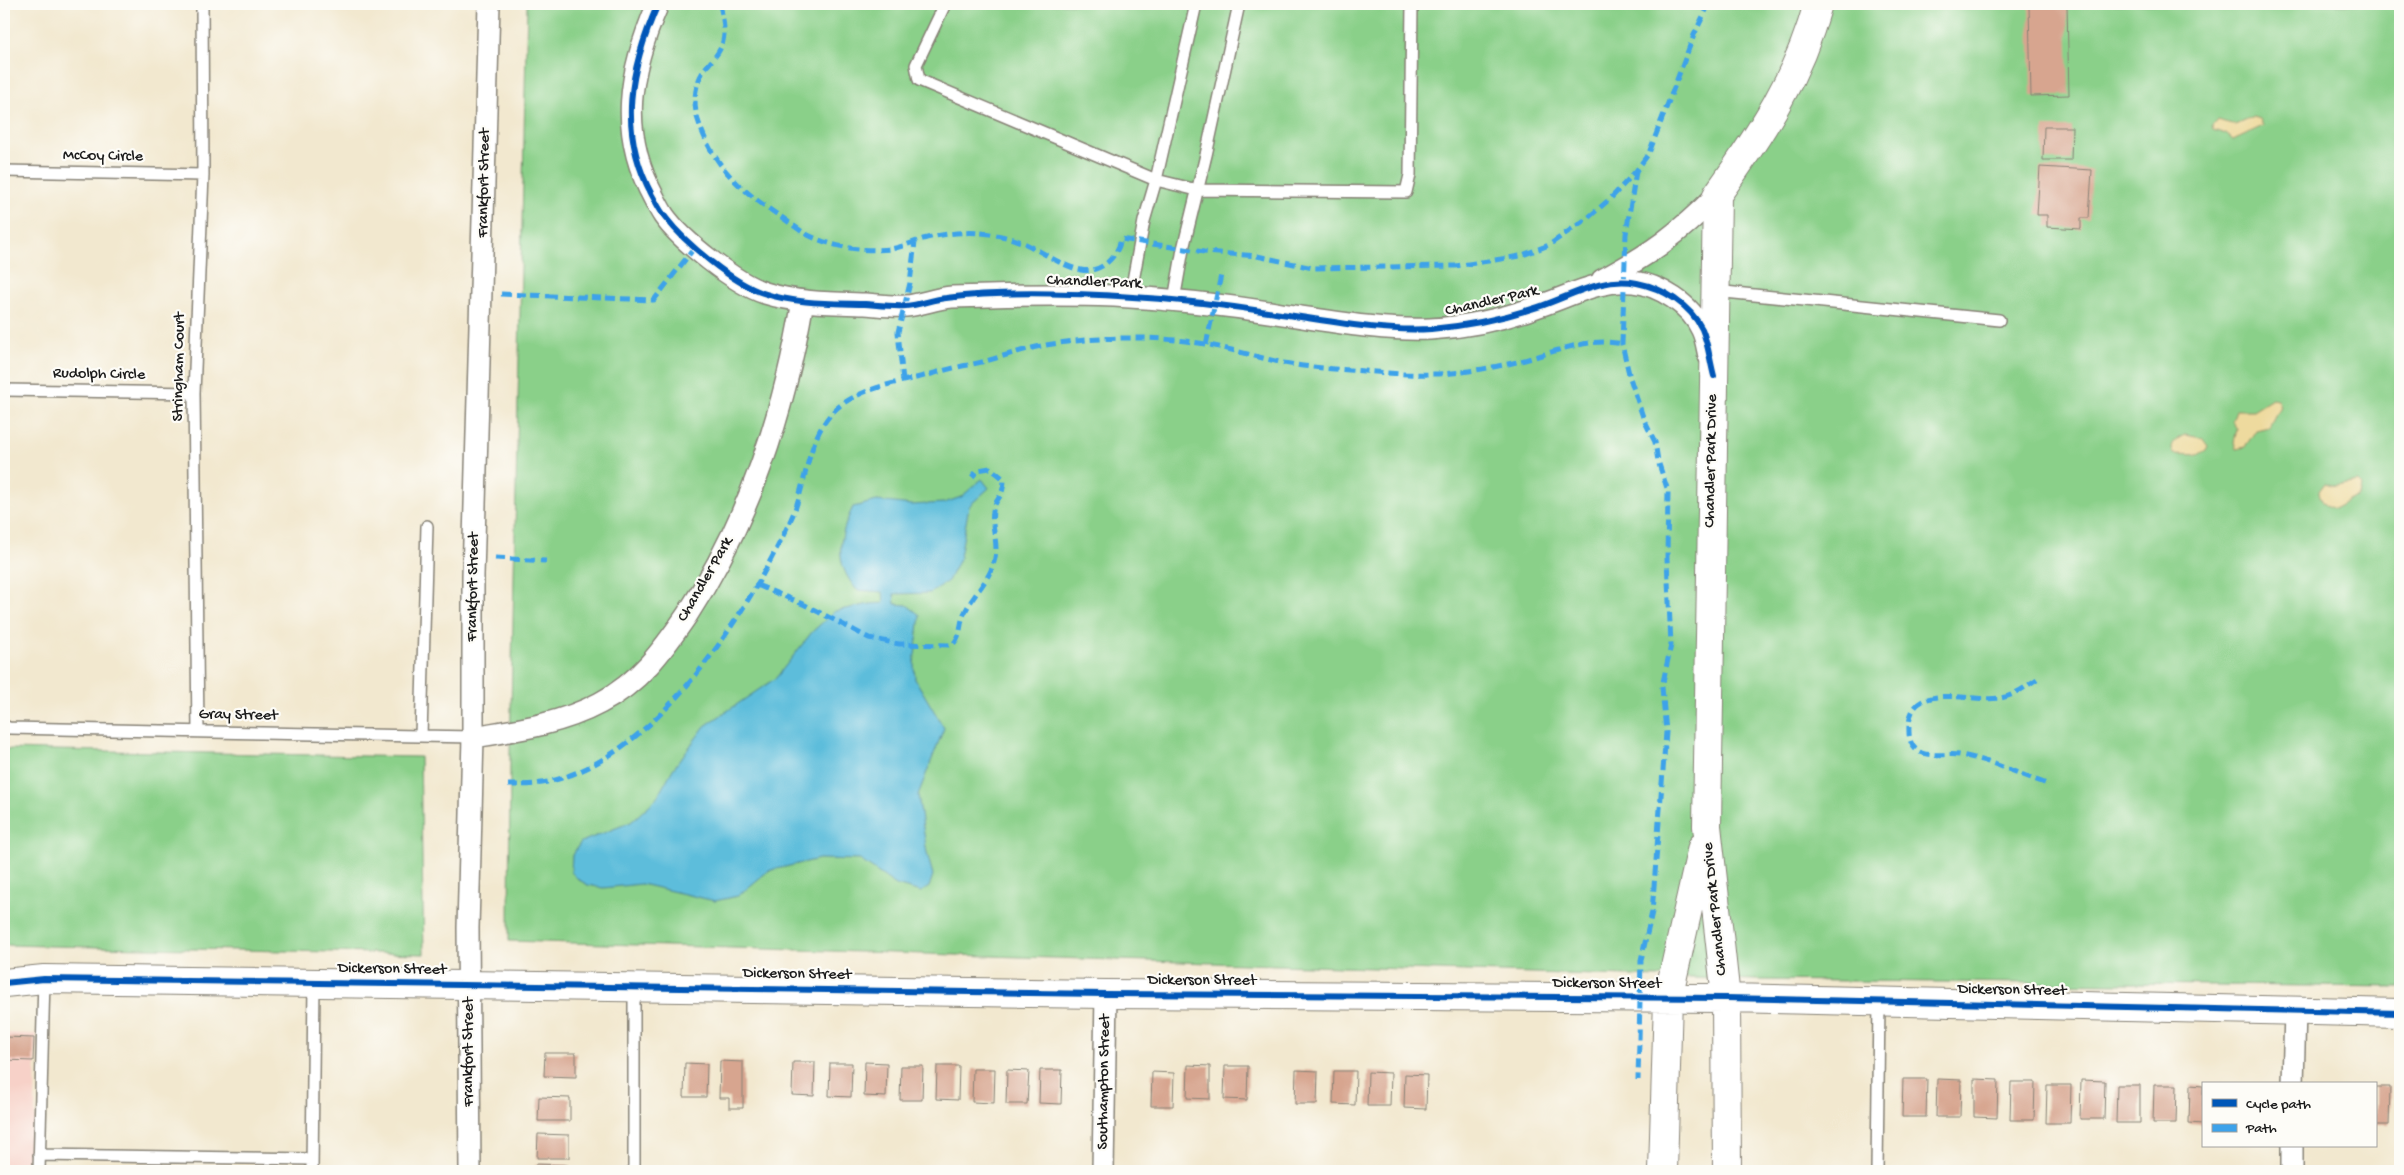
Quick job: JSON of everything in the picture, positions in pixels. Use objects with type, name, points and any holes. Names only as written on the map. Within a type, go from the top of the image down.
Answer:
[{"type":"street","name":"Frankfort Street","points":[[470,1171],[468,984],[473,737],[473,576],[490,4]]},
{"type":"street","name":"Chandler Park","points":[[658,4],[637,57],[631,90],[632,131],[636,154],[647,185],[664,216],[712,262],[762,292],[803,301],[906,306],[946,298],[1003,295],[1130,297],[1230,306],[1364,326],[1429,329],[1464,325],[1539,306],[1588,287],[1627,268],[1657,249],[1686,226],[1717,195]]},
{"type":"street","points":[[1717,195],[1756,140],[1778,104],[1796,68],[1818,4]]},
{"type":"street","name":"Chandler Park Drive","points":[[1717,195],[1707,826],[1726,998],[1727,1171]]},
{"type":"street","name":"Chandler Park","points":[[1588,287],[1613,282],[1635,282],[1655,288],[1674,298],[1690,312],[1702,330],[1714,376]]},
{"type":"street","name":"Chandler Park","points":[[473,737],[530,727],[577,714],[625,687],[646,669],[664,648],[716,566],[756,481],[785,392],[803,301]]},
{"type":"street","name":"Chandler Park Drive","points":[[1663,1171],[1668,998],[1707,826]]},
{"type":"street","name":"Dickerson Street","points":[[4,983],[44,979],[1106,994],[1726,998],[2400,1013]]},
{"type":"street","name":"Southampton Street","points":[[1103,1171],[1106,994]]},
{"type":"street","points":[[2294,1082],[2295,1011]]},
{"type":"street","points":[[2292,1148],[2292,1171]]},
{"type":"lane","name":"Stringham Court","points":[[198,731],[194,393],[203,175],[202,4]]},
{"type":"lane","points":[[945,4],[916,65],[919,80],[1156,180],[1197,190],[1406,192],[1410,175],[1412,4]]},
{"type":"lane","points":[[1130,297],[1144,221],[1156,180],[1196,4]]},
{"type":"lane","points":[[1174,300],[1239,4]]},
{"type":"lane","name":"McCoy Circle","points":[[4,172],[203,175]]},
{"type":"lane","points":[[1715,291],[1999,320]]},
{"type":"lane","name":"Rudolph Circle","points":[[4,390],[194,393]]},
{"type":"lane","points":[[421,736],[427,526]]},
{"type":"lane","name":"Gray Street","points":[[4,726],[9,728],[473,737]]},
{"type":"lane","points":[[39,1171],[44,979]]},
{"type":"lane","points":[[312,1171],[314,982]]},
{"type":"lane","points":[[634,987],[634,1171]]},
{"type":"lane","points":[[1877,1171],[1879,1002]]},
{"type":"lane","points":[[40,1154],[312,1159]]},
{"type":"shaded area","points":[[4,1033],[36,1034],[34,1171],[4,1171]]},
{"type":"green space","points":[[527,4],[2400,4],[2400,987],[1756,980],[509,941],[510,752]]},
{"type":"green space","points":[[4,749],[420,757],[424,954],[4,945]]},
{"type":"sand","points":[[2254,117],[2260,119],[2263,126],[2233,140],[2226,134],[2213,130],[2212,126],[2217,120],[2236,125]]},
{"type":"sand","points":[[2272,398],[2277,399],[2280,406],[2269,427],[2256,430],[2245,447],[2236,449],[2234,442],[2237,429],[2232,421],[2236,410],[2253,410]]},
{"type":"sand","points":[[2185,435],[2202,438],[2208,446],[2206,450],[2198,455],[2174,454],[2172,451],[2173,445],[2176,440]]},
{"type":"sand","points":[[2357,482],[2361,486],[2359,495],[2334,509],[2324,502],[2319,494],[2325,483],[2336,486]]},
{"type":"water","points":[[982,479],[989,488],[969,506],[960,557],[948,581],[930,593],[894,594],[895,604],[907,605],[920,615],[914,664],[915,679],[944,728],[918,795],[927,853],[933,875],[929,887],[921,892],[896,885],[860,860],[819,859],[768,871],[738,896],[715,901],[641,884],[603,888],[588,885],[571,872],[572,855],[581,842],[631,822],[656,799],[673,769],[705,726],[776,678],[812,632],[835,611],[884,603],[883,592],[857,590],[844,570],[841,560],[842,539],[844,528],[853,507],[877,501],[912,505],[944,503],[961,497]]},
{"type":"building","points":[[2067,5],[2069,95],[2031,96],[2029,6]]},
{"type":"building","points":[[2044,127],[2072,127],[2071,160],[2043,160]]},
{"type":"building","points":[[2040,167],[2092,170],[2089,218],[2081,218],[2081,229],[2047,227],[2047,215],[2037,215]]},
{"type":"building","points":[[4,1037],[34,1038],[33,1061],[4,1060]]},
{"type":"building","points":[[545,1053],[576,1053],[576,1077],[544,1076]]},
{"type":"building","points":[[720,1061],[743,1062],[743,1108],[729,1108],[729,1098],[719,1098]]},
{"type":"building","points":[[793,1062],[815,1062],[814,1096],[792,1095]]},
{"type":"building","points":[[865,1062],[887,1063],[886,1097],[864,1096]]},
{"type":"building","points":[[685,1063],[707,1064],[706,1097],[684,1097]]},
{"type":"building","points":[[830,1063],[852,1063],[851,1097],[829,1096]]},
{"type":"building","points":[[1188,1065],[1210,1066],[1210,1099],[1187,1098]]},
{"type":"building","points":[[901,1066],[923,1066],[922,1100],[900,1100]]},
{"type":"building","points":[[937,1066],[959,1066],[958,1100],[936,1099]]},
{"type":"building","points":[[1225,1066],[1248,1066],[1247,1100],[1224,1099]]},
{"type":"building","points":[[973,1069],[995,1069],[994,1103],[972,1102]]},
{"type":"building","points":[[1007,1070],[1029,1071],[1027,1104],[1006,1104]]},
{"type":"building","points":[[1040,1070],[1062,1070],[1061,1104],[1039,1103]]},
{"type":"building","points":[[1296,1070],[1318,1071],[1317,1104],[1295,1104]]},
{"type":"building","points":[[1334,1071],[1356,1071],[1355,1105],[1333,1104]]},
{"type":"building","points":[[1152,1072],[1174,1073],[1173,1106],[1151,1106]]},
{"type":"building","points":[[1368,1072],[1391,1073],[1390,1106],[1367,1106]]},
{"type":"building","points":[[1405,1074],[1427,1075],[1426,1109],[1404,1108]]},
{"type":"building","points":[[1903,1079],[1927,1079],[1926,1117],[1902,1117]]},
{"type":"building","points":[[1937,1079],[1961,1080],[1960,1117],[1936,1117]]},
{"type":"building","points":[[1974,1079],[1998,1080],[1997,1118],[1974,1117]]},
{"type":"building","points":[[2081,1080],[2105,1081],[2104,1119],[2080,1119]]},
{"type":"building","points":[[2011,1082],[2035,1082],[2034,1120],[2010,1120]]},
{"type":"building","points":[[2047,1085],[2071,1085],[2070,1123],[2046,1123]]},
{"type":"building","points":[[2117,1085],[2140,1085],[2140,1123],[2116,1123]]},
{"type":"building","points":[[2154,1085],[2177,1085],[2176,1123],[2153,1123]]},
{"type":"building","points":[[2190,1085],[2202,1086],[2202,1124],[2189,1123]]},
{"type":"building","points":[[2376,1087],[2390,1087],[2389,1125],[2376,1125]]},
{"type":"building","points":[[539,1097],[570,1098],[570,1121],[538,1121]]},
{"type":"building","points":[[538,1134],[569,1135],[569,1158],[537,1158]]},
{"type":"building","points":[[536,1164],[568,1165],[568,1171],[536,1171]]},
{"type":"marked path","points":[[720,4],[724,27],[723,41],[719,51],[699,79],[695,108],[705,139],[721,165],[741,187],[765,206],[806,234],[847,248],[891,249],[934,236],[957,233],[990,234],[1022,242],[1072,268],[1088,271],[1107,262],[1116,252],[1121,239],[1204,252],[1257,256],[1313,268],[1456,266],[1520,256],[1549,245],[1589,217],[1612,197],[1636,171],[1649,153],[1694,35],[1709,4]]},
{"type":"marked path","points":[[1636,171],[1626,234],[1622,344],[1630,378],[1644,420],[1655,442],[1658,461],[1668,491],[1667,559],[1671,645],[1662,687],[1666,732],[1652,912],[1641,960],[1638,1080]]},
{"type":"marked path","points":[[903,381],[898,332],[910,283],[915,242]]},
{"type":"marked path","points":[[501,294],[654,300],[695,247]]},
{"type":"marked path","points":[[1206,345],[1221,275]]},
{"type":"marked path","points":[[508,785],[542,783],[583,770],[622,747],[659,716],[692,680],[722,640],[772,557],[797,505],[809,458],[821,429],[829,416],[841,405],[849,399],[868,391],[1036,347],[1065,342],[1103,339],[1142,338],[1180,340],[1210,345],[1294,365],[1414,374],[1442,374],[1485,368],[1596,342],[1622,344]]},
{"type":"marked path","points":[[757,585],[805,605],[869,638],[899,644],[952,645],[959,635],[962,618],[968,605],[988,576],[995,559],[993,511],[1004,485],[1004,479],[990,468],[978,470],[972,477]]},
{"type":"marked path","points":[[495,558],[546,561]]},
{"type":"marked path","points":[[2037,679],[2015,693],[2000,698],[1941,697],[1928,699],[1917,705],[1911,715],[1909,735],[1911,742],[1919,752],[1931,755],[1971,757],[2047,784]]},
{"type":"cycle path","points":[[658,4],[640,52],[631,99],[634,147],[641,171],[652,195],[674,228],[710,261],[738,281],[763,293],[800,301],[896,306],[989,294],[1054,293],[1118,296],[1200,303],[1356,325],[1412,330],[1472,324],[1538,307],[1587,288],[1611,282],[1637,283],[1666,293],[1683,305],[1697,320],[1704,334],[1714,376]]},
{"type":"cycle path","points":[[4,983],[44,979],[1106,994],[1726,998],[2400,1013]]}]
